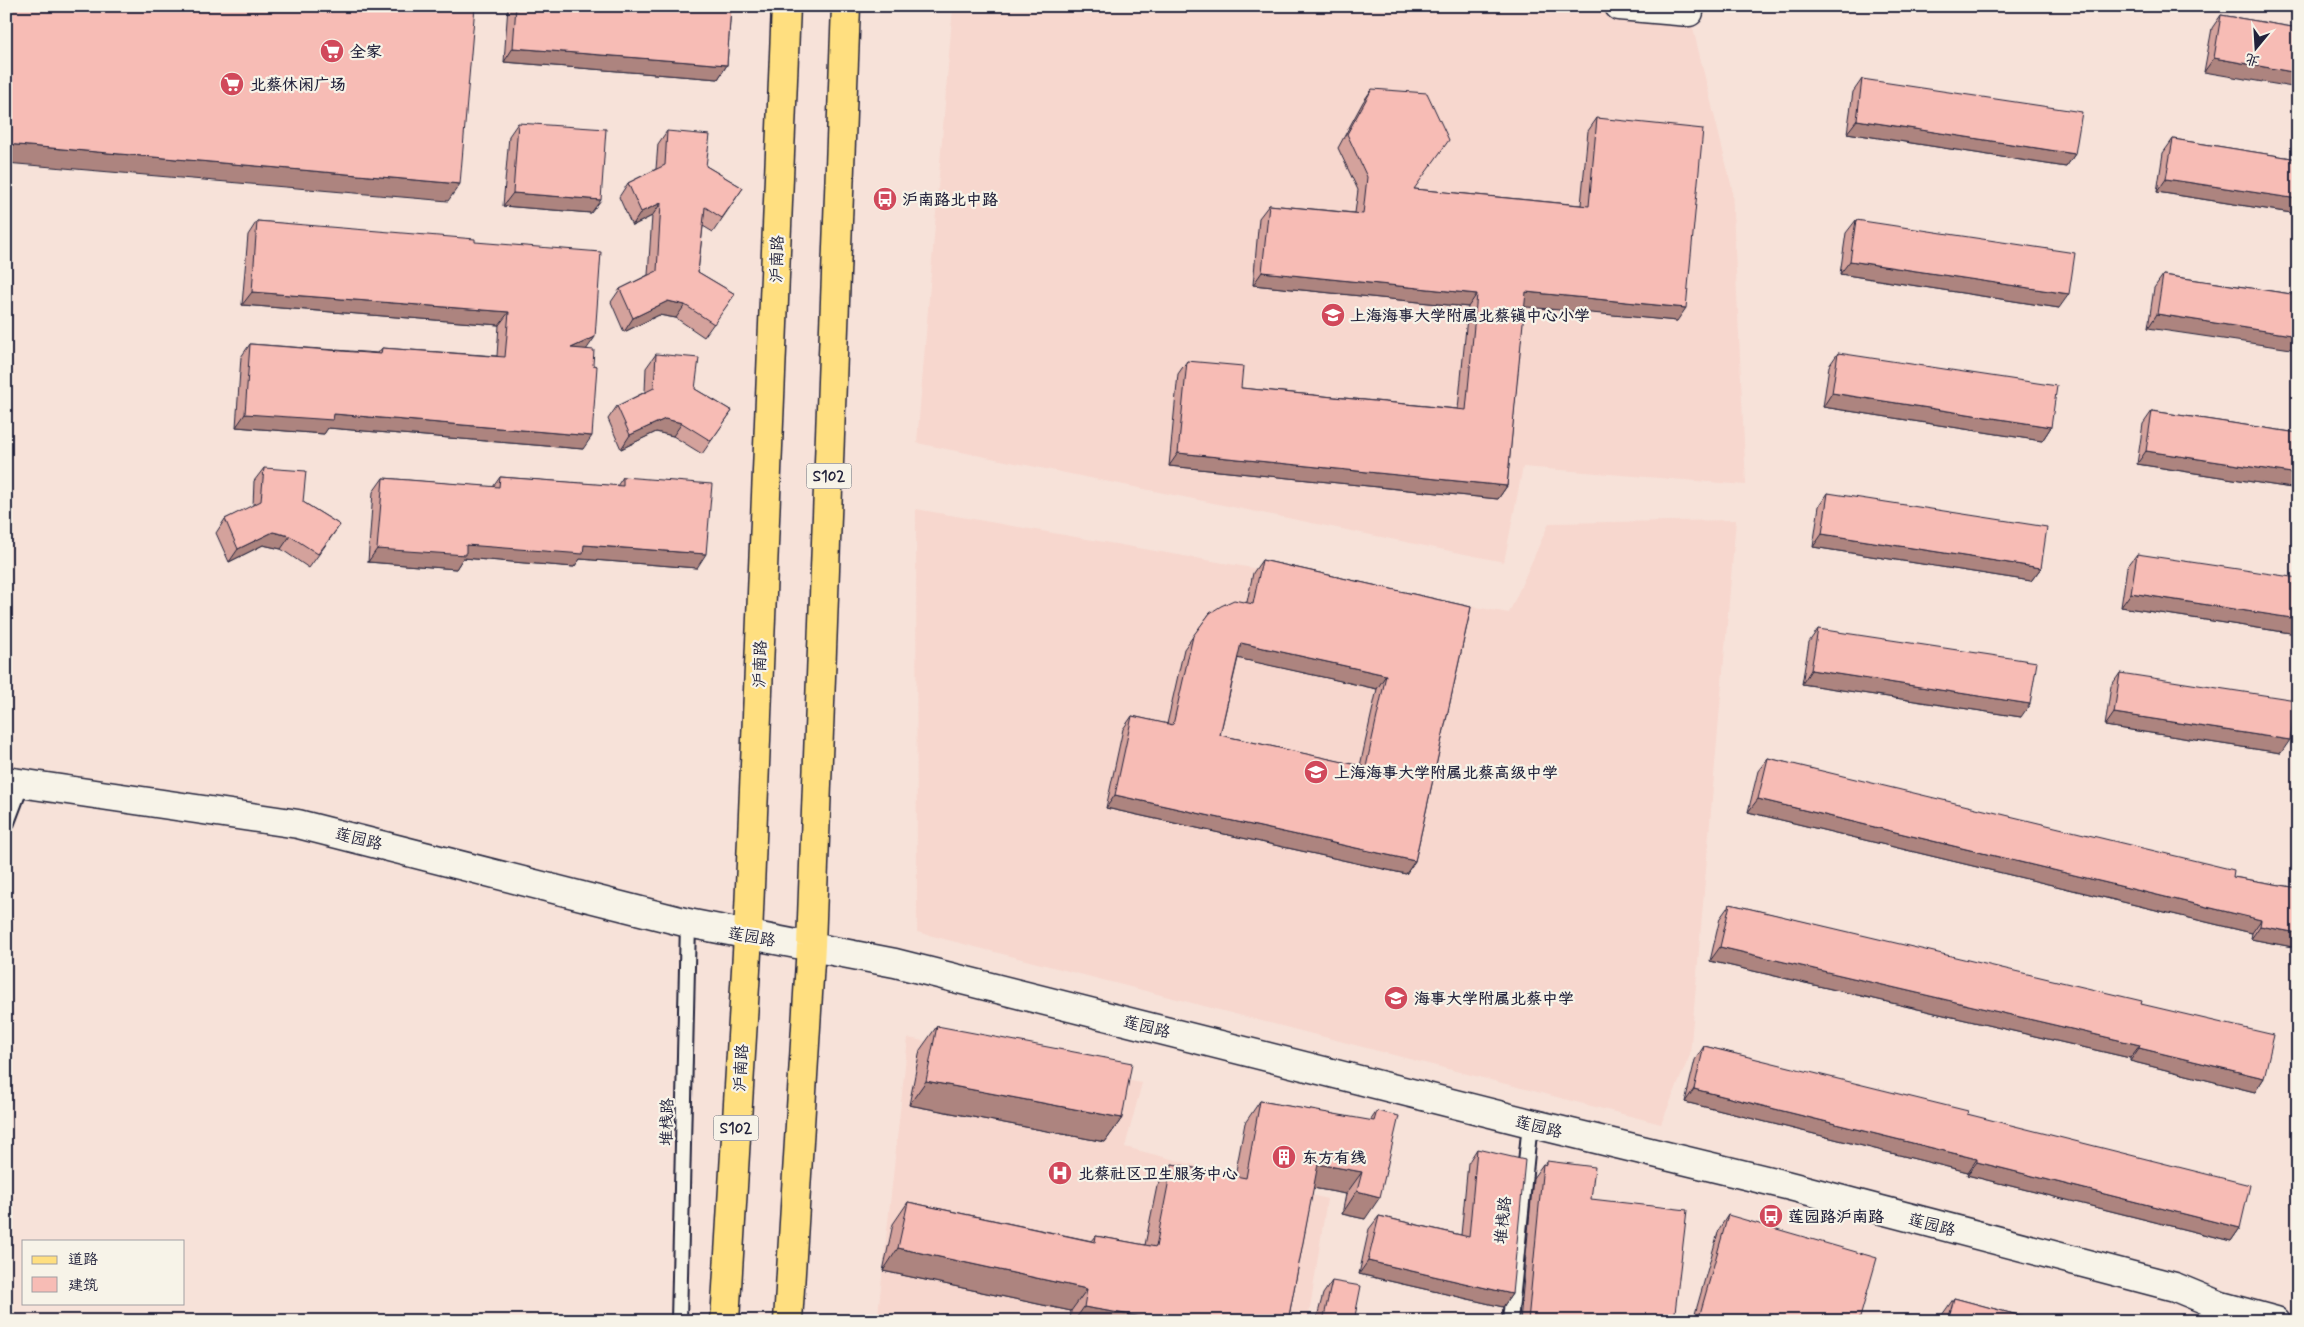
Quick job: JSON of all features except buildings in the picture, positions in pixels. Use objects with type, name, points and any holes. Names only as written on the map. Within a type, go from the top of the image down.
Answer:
[{"type":"main road","name":"沪南路","points":[[725,1321],[748,936],[786,6]]},
{"type":"main road","name":"S102","points":[[788,1321],[811,945],[846,6]]},
{"type":"street","points":[[1619,6],[1689,12]]},
{"type":"street","name":"莲园路","points":[[14,782],[298,824],[688,923],[748,936],[811,945],[905,965],[1530,1123],[1786,1185],[2175,1287],[2221,1306],[2276,1321]]},
{"type":"lane","points":[[6,825],[14,782]]},
{"type":"lane","name":"堆栈路","points":[[678,1321],[688,923]]},
{"type":"lane","name":"堆栈路","points":[[1510,1321],[1530,1123]]},
{"type":"shaded area","name":"上海海事大学附属北蔡镇中心小学","points":[[953,6],[1429,6],[1689,12],[1732,188],[1746,485],[1523,467],[1504,562],[917,443]]},
{"type":"shaded area","name":"上海海事大学附属北蔡高级中学","points":[[916,509],[1509,613],[1549,523],[1736,520],[1690,1055],[1661,1124],[917,932]]},
{"type":"shaded area","name":"北蔡社区卫生服务中心","points":[[908,1038],[1142,1083],[1125,1147],[1327,1199],[1308,1321],[915,1321],[878,1314]]},
{"type":"place","name":"全家","points":[[332,51]]},
{"type":"place","name":"北蔡休闲广场","points":[[232,84]]},
{"type":"place","name":"沪南路北中路","points":[[885,199]]},
{"type":"place","name":"上海海事大学附属北蔡镇中心小学","points":[[1333,315]]},
{"type":"place","name":"上海海事大学附属北蔡高级中学","points":[[1316,772]]},
{"type":"place","name":"海事大学附属北蔡中学","points":[[1396,998]]},
{"type":"place","name":"东方有线","points":[[1284,1157]]},
{"type":"place","name":"北蔡社区卫生服务中心","points":[[1060,1173]]},
{"type":"place","name":"莲园路沪南路","points":[[1771,1216]]}]
